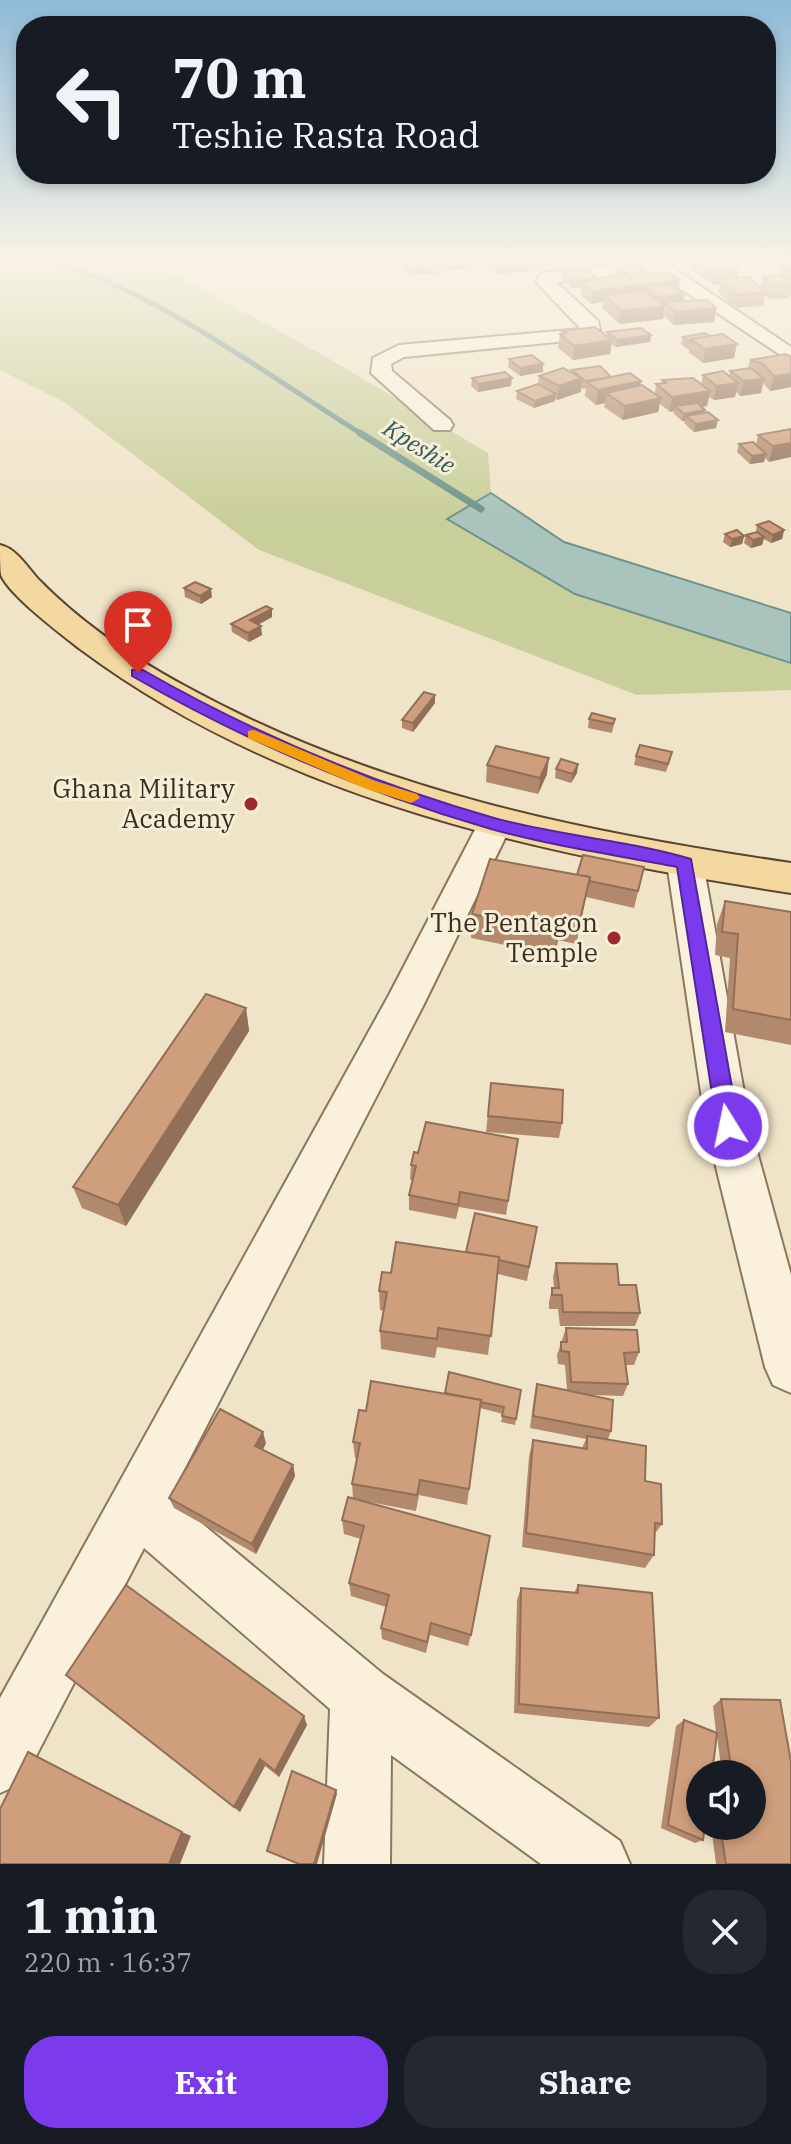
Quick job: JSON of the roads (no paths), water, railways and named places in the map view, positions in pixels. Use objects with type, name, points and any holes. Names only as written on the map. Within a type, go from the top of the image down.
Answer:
[{"type":"main road","points":[[0,554],[47,607],[118,662],[204,711],[370,784],[495,824],[685,863],[791,878]]},
{"type":"street","points":[[442,425],[382,373],[380,362],[399,351],[478,344]]},
{"type":"street","points":[[773,344],[791,356]]},
{"type":"street","points":[[0,1761],[404,1004],[495,824]]},
{"type":"street","points":[[685,863],[728,1126],[791,1367]]},
{"type":"street","points":[[136,1505],[361,1696],[597,1864]]},
{"type":"street","points":[[357,1864],[361,1696]]},
{"type":"water","points":[[491,493],[564,542],[791,613],[791,663],[575,594],[447,519]]},
{"type":"waterway","name":"Kpeshie","points":[[221,344],[363,435]]},
{"type":"waterway","name":"Kpeshie","points":[[360,433],[481,509]]},
{"type":"place","name":"Ghana Military Academy","points":[[251,804]]},
{"type":"place","name":"The Pentagon Temple","points":[[614,938]]}]
